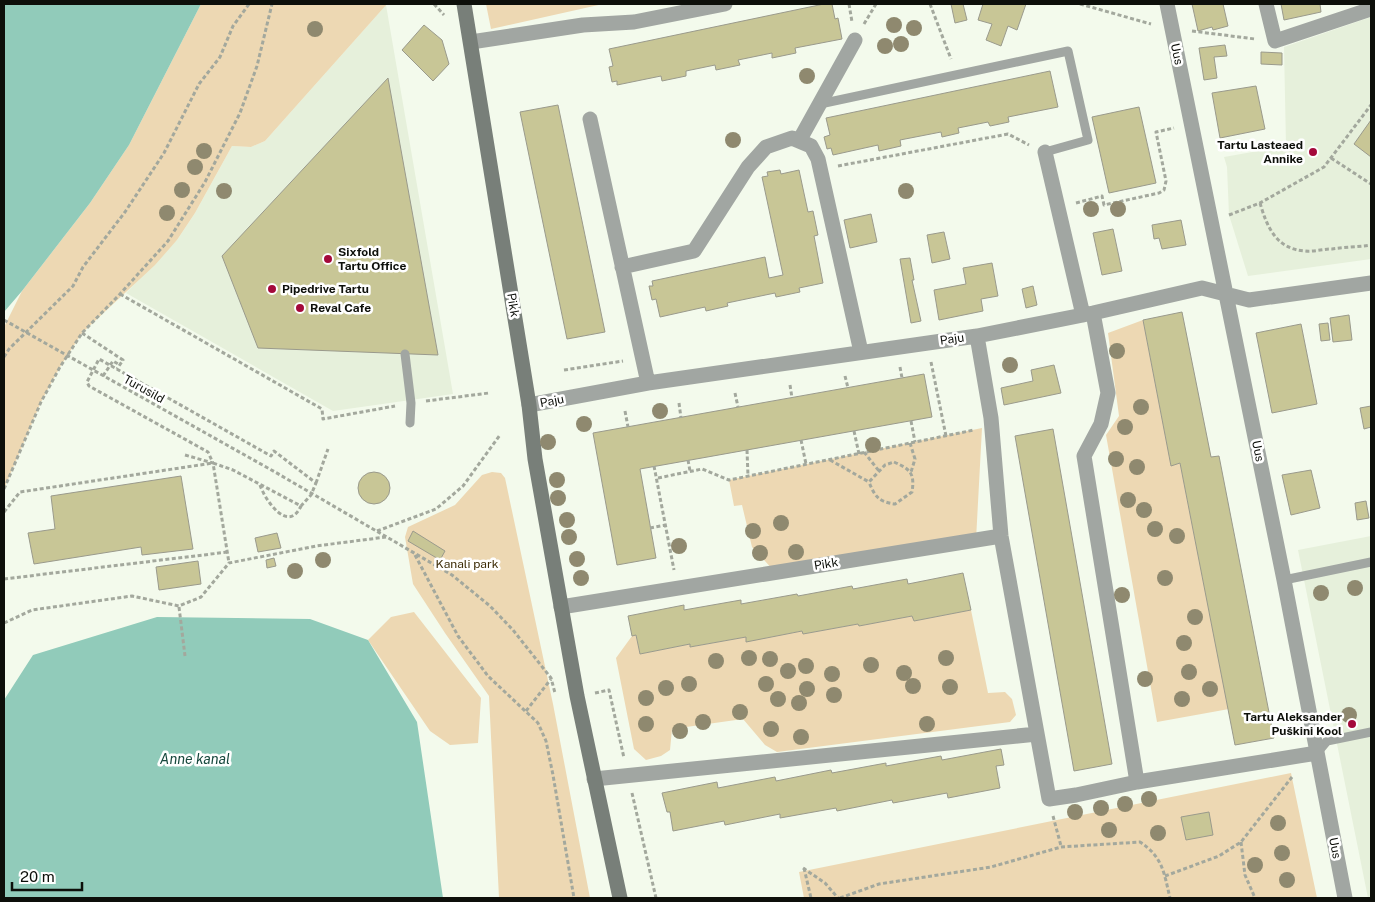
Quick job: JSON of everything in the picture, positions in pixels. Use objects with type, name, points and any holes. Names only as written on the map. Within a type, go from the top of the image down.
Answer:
[{"type":"street","name":"Pikk","points":[[464,4],[529,405],[534,459],[594,779],[620,898]]},
{"type":"street","points":[[471,42],[583,25],[634,22],[724,4]]},
{"type":"street","name":"Uus","points":[[1166,4],[1227,295],[1345,898]]},
{"type":"street","points":[[1266,4],[1274,41],[1371,10]]},
{"type":"street","points":[[799,141],[855,40]]},
{"type":"street","points":[[590,119],[648,383]]},
{"type":"street","points":[[622,267],[694,251],[748,167],[766,147],[792,138],[811,146],[818,159],[861,352]]},
{"type":"street","points":[[1046,152],[1058,207],[1108,393],[1101,424],[1084,456],[1137,782]]},
{"type":"street","name":"Paju","points":[[529,405],[648,383],[977,336],[1088,314],[1202,288],[1249,300],[1371,283]]},
{"type":"street","points":[[977,336],[983,406],[1001,536],[1049,799],[1137,782],[1317,753]]},
{"type":"street","name":"Pikk","points":[[561,607],[1001,536]]},
{"type":"street","points":[[594,779],[1037,734]]},
{"type":"lane","points":[[820,104],[1068,51],[1088,140],[1046,152]]},
{"type":"lane","points":[[405,354],[411,404],[410,423]]},
{"type":"lane","points":[[1284,580],[1371,562]]},
{"type":"lane","points":[[1317,753],[1327,741],[1371,732]]},
{"type":"path","points":[[4,357],[8,349],[74,286],[83,267],[125,212],[164,153],[199,84],[220,57],[233,26],[249,4]]},
{"type":"path","points":[[4,489],[41,402],[60,366],[82,333],[168,240],[205,182],[243,103],[257,66],[272,4]]},
{"type":"path","points":[[434,4],[444,15]]},
{"type":"path","points":[[930,4],[957,75]]},
{"type":"path","points":[[1080,4],[1172,29],[1274,41]]},
{"type":"path","points":[[1230,223],[1229,215],[1260,203],[1324,167],[1371,105]]},
{"type":"path","points":[[1058,207],[1102,196],[1104,205],[1159,193],[1164,190],[1166,181],[1156,132]]},
{"type":"path","points":[[820,170],[1008,134],[1046,152]]},
{"type":"path","points":[[1331,158],[1371,184]]},
{"type":"path","points":[[1260,203],[1266,224],[1272,234],[1291,248],[1305,251],[1371,244]]},
{"type":"path","points":[[120,294],[322,409],[323,419]]},
{"type":"path","name":"Turusild","points":[[4,320],[275,472],[311,495],[452,575],[490,606],[513,630],[551,678]]},
{"type":"path","points":[[82,333],[123,360],[117,369]]},
{"type":"path","points":[[230,563],[214,463],[208,452],[89,386],[86,382],[100,359],[271,456],[274,452],[316,483]]},
{"type":"path","points":[[564,370],[642,359]]},
{"type":"path","points":[[103,376],[113,361],[120,365]]},
{"type":"path","points":[[931,362],[946,436]]},
{"type":"path","points":[[900,367],[902,378]]},
{"type":"path","points":[[846,376],[848,388]]},
{"type":"path","points":[[790,385],[792,398]]},
{"type":"path","points":[[735,393],[738,407]]},
{"type":"path","points":[[678,402],[681,418]]},
{"type":"path","points":[[626,411],[628,427]]},
{"type":"path","points":[[911,421],[915,442]]},
{"type":"path","points":[[854,431],[859,454]]},
{"type":"path","points":[[377,531],[436,509],[463,486],[500,435]]},
{"type":"path","points":[[658,478],[702,469],[729,480],[951,435]]},
{"type":"path","points":[[801,440],[806,464]]},
{"type":"path","points":[[910,443],[915,459],[911,472]]},
{"type":"path","points":[[260,484],[264,496],[274,508],[285,517],[291,517],[298,513],[301,506],[311,495],[328,449]]},
{"type":"path","points":[[747,450],[748,476]]},
{"type":"path","points":[[864,452],[879,471]]},
{"type":"path","points":[[185,456],[233,470],[301,506]]},
{"type":"path","points":[[688,460],[690,471]]},
{"type":"path","points":[[830,460],[869,482],[874,493],[884,503],[895,504],[902,500],[912,492],[914,482],[911,472],[906,467],[894,462],[885,465],[869,482]]},
{"type":"path","points":[[4,512],[20,492],[214,463]]},
{"type":"path","points":[[654,466],[658,478],[677,588]]},
{"type":"path","points":[[650,528],[666,525]]},
{"type":"path","points":[[4,623],[32,610],[132,596],[179,606],[201,597],[230,563],[316,546],[387,537]]},
{"type":"path","points":[[4,579],[228,552]]},
{"type":"path","points":[[414,554],[458,636],[488,676],[538,723],[546,741],[553,775],[574,898]]},
{"type":"path","points":[[179,606],[185,656]]},
{"type":"path","points":[[526,711],[551,678]]},
{"type":"path","points":[[551,678],[557,700]]},
{"type":"path","points":[[1165,876],[1219,856],[1241,842],[1296,773]]},
{"type":"path","points":[[1049,799],[1061,847]]},
{"type":"path","points":[[810,898],[803,868],[825,883],[839,898],[879,884],[990,867],[1061,847],[1140,842],[1150,849],[1161,863],[1170,898]]},
{"type":"path","points":[[1241,842],[1245,875],[1255,898]]},
{"type":"shaded area","points":[[386,5],[453,394],[333,411],[126,293],[177,240],[195,213],[232,146],[251,147],[265,141]]},
{"type":"shaded area","name":"Tartu Lasteaed Annike","points":[[1371,17],[1371,259],[1248,276],[1229,215],[1227,167],[1224,157],[1286,146],[1284,47]]},
{"type":"shaded area","name":"Tartu Aleksander Puškini Kool","points":[[1371,536],[1371,898],[1368,898],[1298,550]]},
{"type":"green space","points":[[201,4],[387,4],[265,141],[251,147],[232,146],[195,213],[177,240],[155,265],[82,333],[60,367],[41,402],[4,489],[4,327],[22,291],[90,203],[129,145]]},
{"type":"green space","points":[[486,4],[603,4],[491,29]]},
{"type":"green space","points":[[1143,320],[1171,465],[1180,463],[1229,709],[1157,722],[1106,435],[1119,416],[1108,333]]},
{"type":"green space","points":[[982,428],[976,540],[775,572],[752,547],[742,505],[734,506],[729,480]]},
{"type":"green space","name":"Kanali park","points":[[492,472],[501,473],[505,478],[553,704],[590,898],[499,898],[489,696],[413,584],[405,537],[408,527],[455,505],[482,475]]},
{"type":"green space","points":[[971,610],[988,693],[1005,692],[1012,699],[1016,715],[1010,722],[777,752],[765,745],[743,719],[672,729],[670,750],[661,756],[646,760],[634,749],[616,658],[632,636],[636,635],[640,654],[690,644],[691,647],[746,637],[746,641],[802,631],[803,634],[912,616],[914,621]]},
{"type":"green space","points":[[414,612],[481,698],[478,743],[450,745],[430,731],[368,640],[391,617]]},
{"type":"green space","points":[[1291,773],[1317,898],[804,898],[799,872]]},
{"type":"water","points":[[4,4],[201,4],[129,145],[90,203],[4,312]]},
{"type":"water","name":"Anne kanal","points":[[157,617],[310,619],[368,640],[417,722],[443,898],[4,898],[4,700],[33,655]]},
{"type":"building","points":[[824,4],[832,4],[835,19],[838,18],[842,39],[795,48],[796,53],[772,58],[772,53],[738,60],[740,65],[716,70],[715,65],[686,71],[686,76],[662,81],[661,76],[617,85],[617,81],[612,82],[609,67],[613,66],[609,49]]},
{"type":"building","points":[[951,4],[963,4],[967,20],[955,23]]},
{"type":"building","points":[[983,4],[1026,4],[1017,30],[1008,26],[1001,46],[986,40],[992,24],[978,20]]},
{"type":"building","points":[[1192,4],[1223,4],[1228,26],[1213,30],[1212,27],[1198,31]]},
{"type":"building","points":[[1281,4],[1320,4],[1321,12],[1284,20]]},
{"type":"building","points":[[424,25],[442,40],[449,64],[433,81],[402,50]]},
{"type":"building","points":[[1225,45],[1227,56],[1214,57],[1217,78],[1204,80],[1199,48]]},
{"type":"building","points":[[1261,52],[1282,53],[1282,65],[1261,64]]},
{"type":"building","points":[[1050,71],[1058,107],[1008,117],[1009,122],[990,126],[988,122],[958,128],[959,133],[942,137],[941,132],[900,140],[901,146],[879,151],[878,145],[833,155],[831,148],[827,149],[824,137],[830,135],[826,118]]},
{"type":"building","points":[[388,78],[438,355],[258,348],[222,256]]},
{"type":"building","points":[[1256,86],[1265,129],[1220,138],[1212,93]]},
{"type":"building","points":[[558,105],[605,332],[567,339],[520,112]]},
{"type":"building","points":[[1139,107],[1156,183],[1109,193],[1092,117]]},
{"type":"building","points":[[1371,120],[1371,157],[1354,144]]},
{"type":"building","points":[[780,170],[781,174],[799,170],[808,212],[813,211],[818,235],[814,236],[823,283],[799,288],[800,292],[776,297],[775,293],[727,303],[728,306],[706,311],[705,307],[660,317],[656,299],[652,300],[649,286],[653,286],[652,281],[765,257],[769,278],[783,275],[762,177],[768,176],[767,172]]},
{"type":"building","points":[[871,214],[877,242],[850,248],[844,220]]},
{"type":"building","points":[[1181,220],[1186,245],[1162,249],[1159,238],[1154,239],[1152,225]]},
{"type":"building","points":[[1113,229],[1122,271],[1102,275],[1093,233]]},
{"type":"building","points":[[944,232],[950,259],[932,263],[927,235]]},
{"type":"building","points":[[910,258],[914,280],[912,280],[921,321],[911,323],[900,259]]},
{"type":"building","points":[[992,263],[998,296],[981,299],[983,311],[939,320],[934,290],[966,284],[963,268]]},
{"type":"building","points":[[1033,286],[1037,305],[1026,308],[1022,289]]},
{"type":"building","points":[[1182,312],[1211,457],[1219,456],[1274,738],[1235,745],[1180,463],[1171,466],[1143,320]]},
{"type":"building","points":[[1349,315],[1352,340],[1333,342],[1330,318]]},
{"type":"building","points":[[1328,323],[1330,340],[1321,341],[1319,324]]},
{"type":"building","points":[[1301,324],[1317,404],[1272,413],[1256,333]]},
{"type":"building","points":[[1054,365],[1061,393],[1004,405],[1001,388],[1033,381],[1031,370]]},
{"type":"building","points":[[924,374],[932,417],[640,469],[656,558],[617,565],[593,433]]},
{"type":"building","points":[[1371,406],[1371,427],[1364,429],[1360,408]]},
{"type":"building","points":[[1053,429],[1112,764],[1074,771],[1015,436]]},
{"type":"building","points":[[1311,470],[1320,508],[1291,515],[1282,475]]},
{"type":"building","points":[[374,472],[385,477],[390,488],[385,499],[374,504],[363,499],[358,488],[363,477]]},
{"type":"building","points":[[181,476],[193,549],[142,555],[141,547],[34,564],[28,533],[55,529],[51,496]]},
{"type":"building","points":[[1366,501],[1369,518],[1357,520],[1355,503]]},
{"type":"building","points":[[413,531],[445,551],[440,560],[408,541]]},
{"type":"building","points":[[277,533],[281,548],[258,552],[255,538]]},
{"type":"building","points":[[274,558],[276,566],[267,568],[266,560]]},
{"type":"building","points":[[198,561],[201,584],[159,590],[156,567]]},
{"type":"building","points":[[963,573],[971,610],[914,621],[912,616],[803,634],[802,631],[746,642],[746,637],[690,647],[690,644],[640,654],[636,635],[632,636],[628,616],[684,605],[684,610],[741,600],[741,604],[852,586],[853,589],[907,579],[908,584]]},
{"type":"building","points":[[1001,749],[1004,765],[996,766],[1000,788],[948,798],[947,793],[893,803],[892,800],[837,811],[836,808],[780,818],[780,814],[725,825],[724,821],[673,831],[670,812],[667,812],[662,793],[717,782],[718,788],[775,777],[776,781],[831,770],[832,773],[886,763],[886,766],[941,756],[942,760]]},
{"type":"building","points":[[1209,812],[1213,835],[1186,840],[1181,817]]},
{"type":"place","name":"Tartu Lasteaed Annike","points":[[1313,152]]},
{"type":"place","name":"Sixfold Tartu Office","points":[[328,259]]},
{"type":"place","name":"Pipedrive Tartu","points":[[272,289]]},
{"type":"place","name":"Reval Cafe","points":[[300,308]]},
{"type":"place","name":"Tartu Aleksander Puškini Kool","points":[[1352,724]]}]
